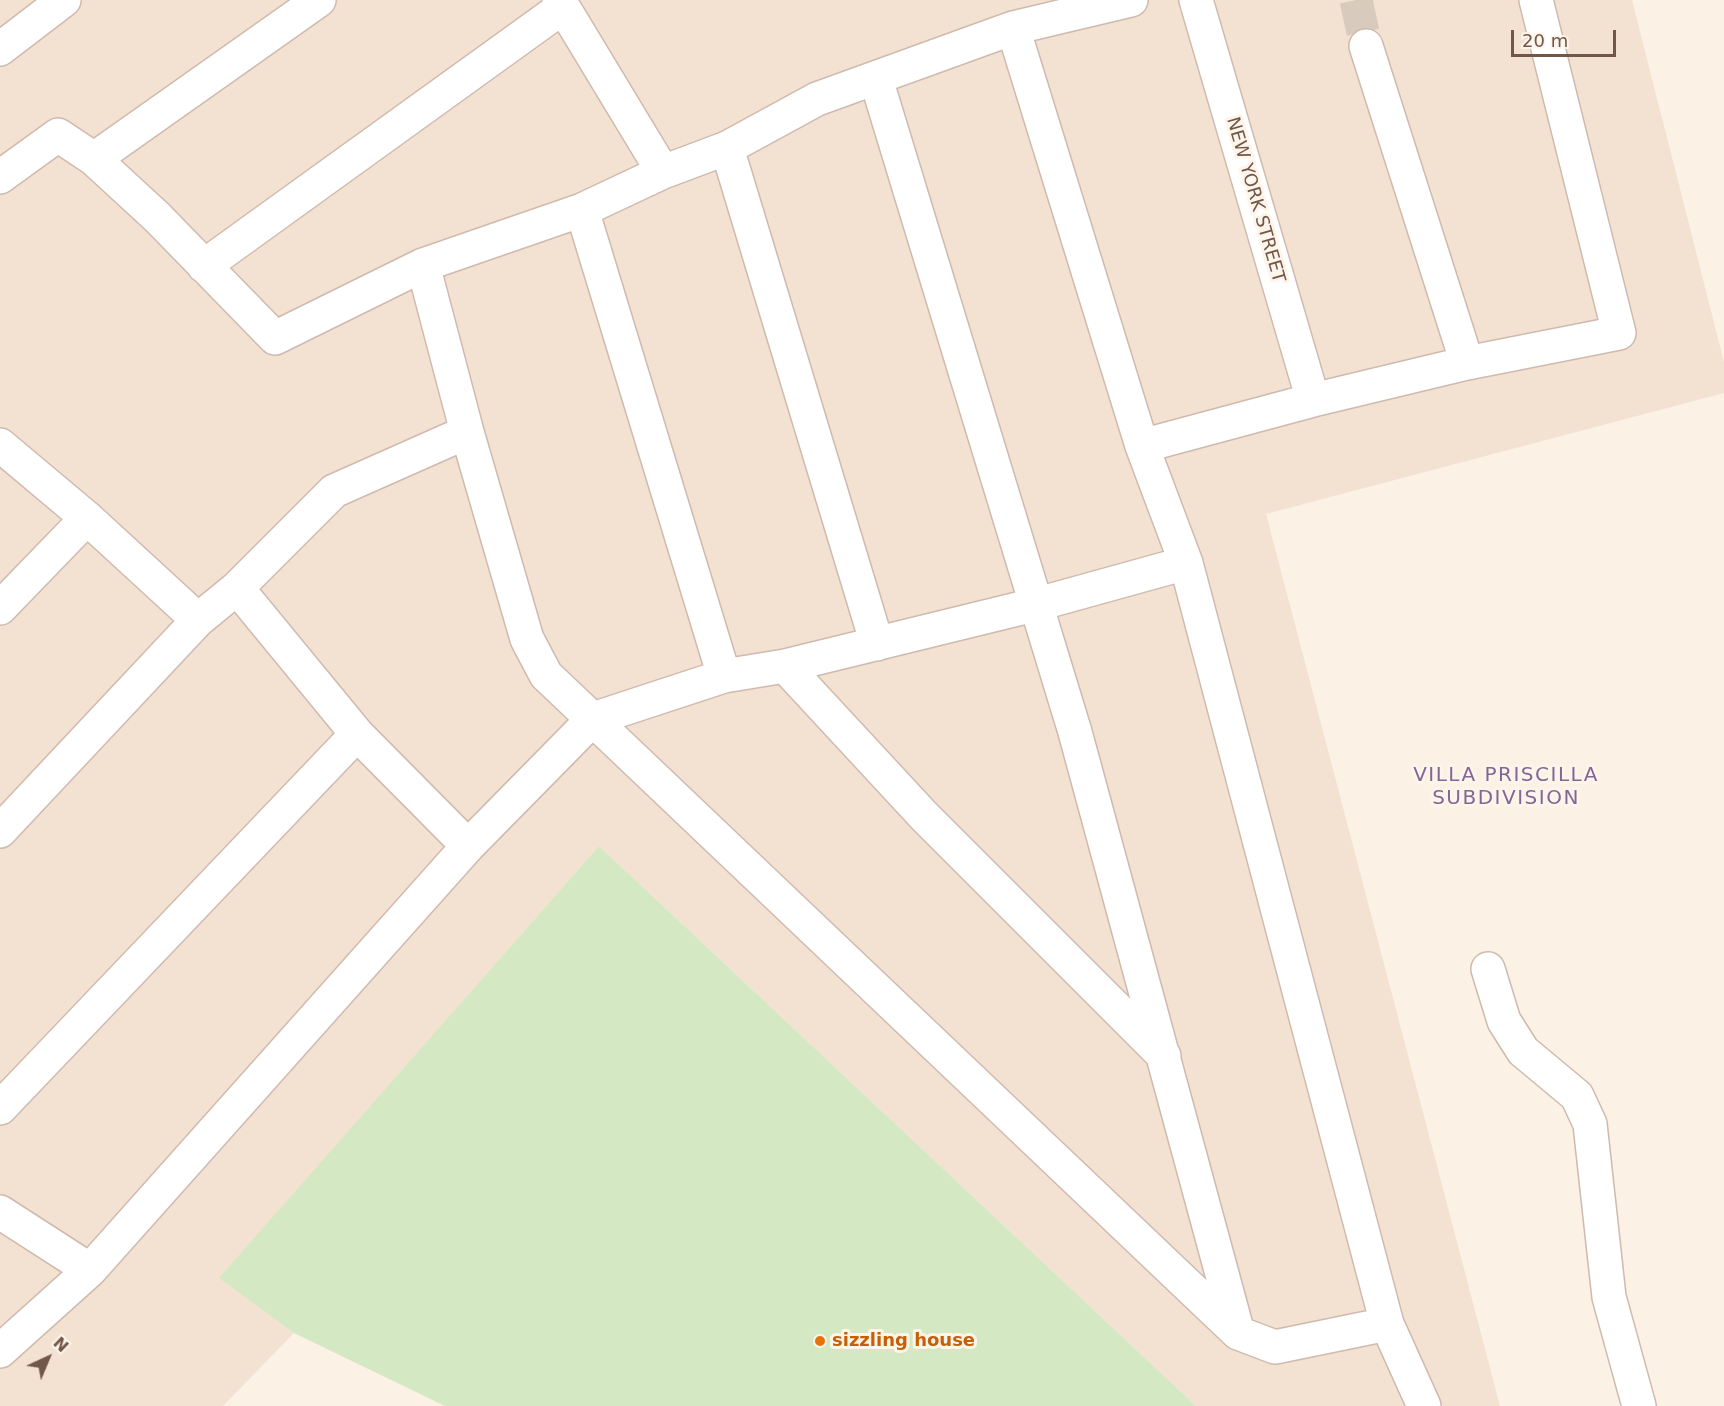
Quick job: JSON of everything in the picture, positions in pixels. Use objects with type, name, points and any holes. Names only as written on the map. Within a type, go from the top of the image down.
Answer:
[{"type":"street","points":[[0,49],[64,0]]},
{"type":"street","points":[[94,159],[319,0]]},
{"type":"street","points":[[0,177],[58,135],[94,159],[158,217],[275,338],[423,265],[582,210],[663,172],[727,148],[817,99],[1013,28],[1131,0]]},
{"type":"street","name":"NEW YORK STREET","points":[[1196,0],[1313,400]]},
{"type":"street","points":[[1142,446],[1313,400],[1467,363],[1619,333],[1536,0]]},
{"type":"street","points":[[204,266],[561,3],[663,172]]},
{"type":"street","points":[[1013,28],[1142,446],[1186,563],[1388,1324],[1424,1406]]},
{"type":"street","points":[[1366,46],[1467,363]]},
{"type":"street","points":[[876,79],[1038,604],[1166,1058],[1238,1333]]},
{"type":"street","points":[[727,148],[877,644]]},
{"type":"street","points":[[582,210],[724,676]]},
{"type":"street","points":[[423,265],[467,432],[527,639],[546,675],[1238,1333],[1275,1347],[1388,1324]]},
{"type":"street","points":[[0,831],[198,620],[237,588],[334,491],[467,432]]},
{"type":"street","points":[[0,445],[87,518],[198,620]]},
{"type":"street","points":[[0,608],[87,518]]},
{"type":"street","points":[[0,1350],[90,1270],[468,846],[593,719],[724,676],[785,666],[877,644],[1038,604],[1186,563]]},
{"type":"street","points":[[237,588],[357,734],[468,846]]},
{"type":"street","points":[[785,666],[924,816],[1166,1058]]},
{"type":"street","points":[[0,1108],[357,734]]},
{"type":"street","points":[[1488,969],[1504,1021],[1523,1051],[1576,1096],[1590,1124],[1608,1298],[1639,1406]]},
{"type":"street","points":[[0,1212],[90,1270]]},
{"type":"shaded area","points":[[0,0],[1632,0],[1724,362],[1724,393],[1266,514],[1500,1406],[1196,1406],[599,846],[220,1278],[294,1333],[223,1406],[0,1406]]},
{"type":"green space","points":[[599,846],[1196,1406],[445,1406],[294,1333],[219,1278]]},
{"type":"tunnel","points":[[1356,0],[1366,46]]},
{"type":"place","name":"sizzling house","points":[[820,1341]]},
{"type":"district","name":"VILLA PRISCILLA SUBDIVISION","points":[[1506,788]]}]
